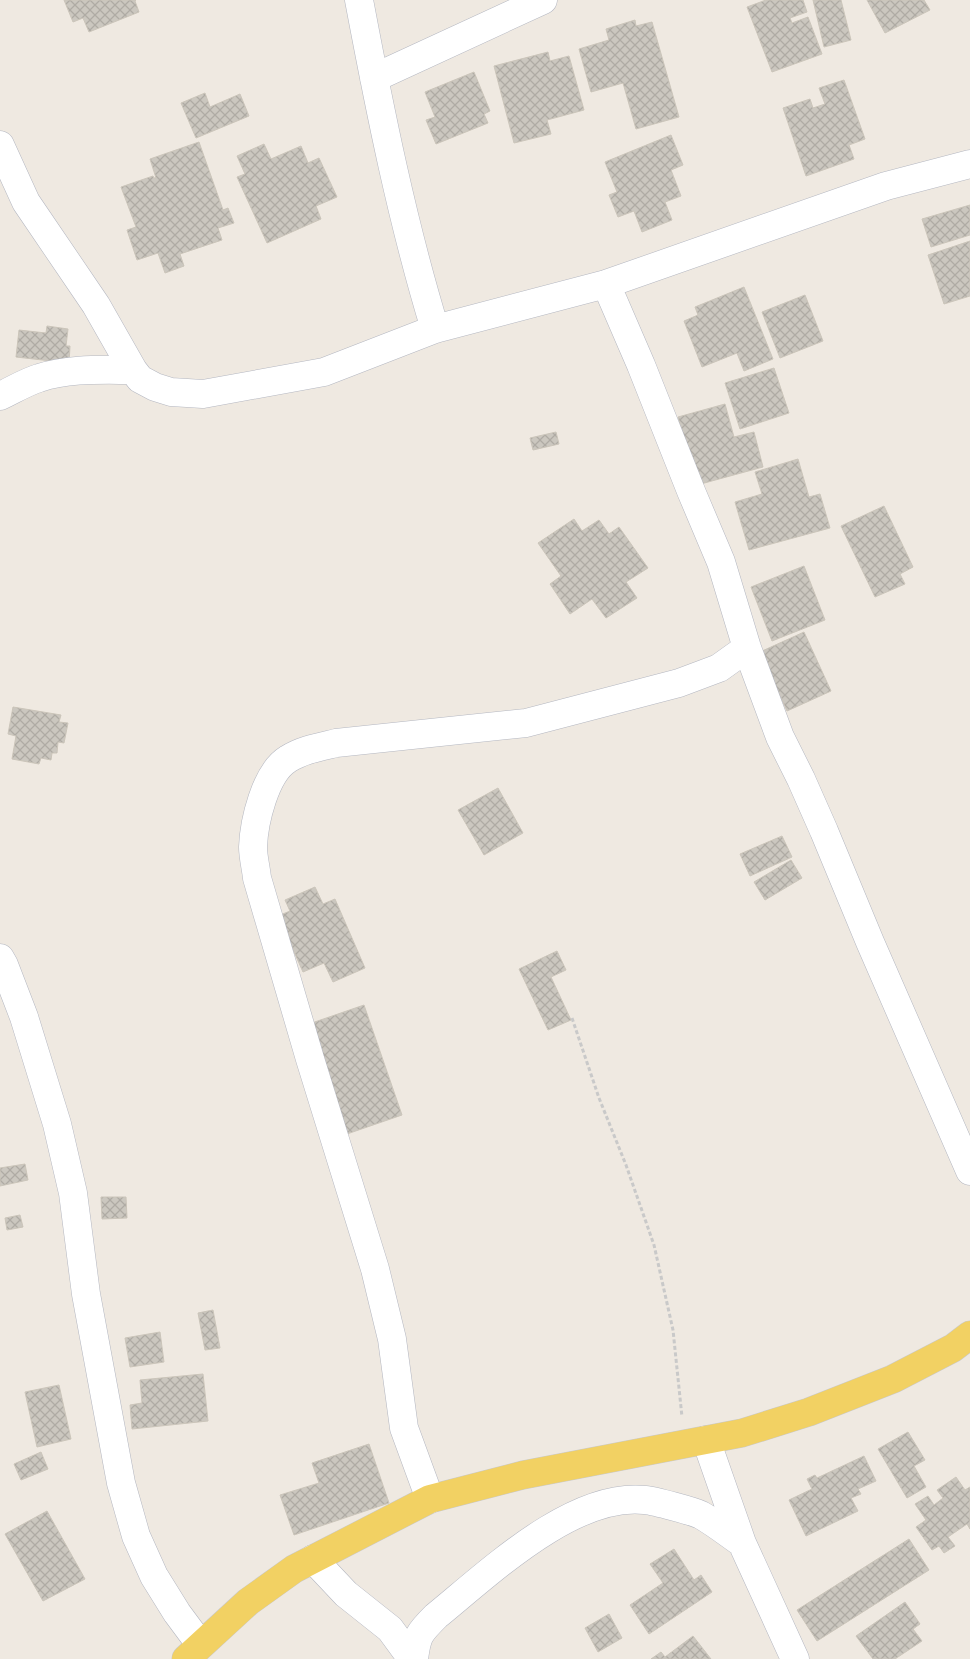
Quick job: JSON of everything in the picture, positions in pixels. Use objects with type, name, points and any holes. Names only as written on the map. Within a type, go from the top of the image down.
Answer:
[{"type":"main road","points":[[193,1652],[248,1602],[294,1570],[430,1498],[523,1475],[742,1433],[809,1412],[893,1379],[953,1348],[970,1335]]},
{"type":"street","points":[[359,0],[402,211],[435,329]]},
{"type":"street","points":[[374,78],[543,0]]},
{"type":"street","points":[[0,145],[26,202],[96,305],[140,379],[155,387],[171,392],[203,394],[324,372],[435,329],[606,284],[886,186],[970,164]]},
{"type":"street","points":[[606,284],[641,365],[720,562],[746,648],[780,737],[824,831],[870,942],[970,1171]]},
{"type":"street","points":[[0,396],[39,378],[65,372],[133,370]]},
{"type":"street","points":[[430,1498],[404,1428],[392,1339],[375,1269],[310,1059],[257,878],[253,848],[257,820],[267,785],[274,773],[286,760],[306,750],[336,743],[526,723],[679,683],[718,668],[746,648]]},
{"type":"street","points":[[0,958],[24,1017],[58,1124],[73,1193],[86,1294],[121,1483],[136,1536],[154,1576],[178,1614],[193,1652]]},
{"type":"street","points":[[696,1443],[795,1659]]},
{"type":"street","points":[[413,1659],[421,1630],[436,1616],[544,1531],[594,1507],[622,1499],[647,1500],[699,1515],[742,1542]]},
{"type":"street","points":[[313,1559],[346,1594],[390,1629],[413,1659]]},
{"type":"path","points":[[572,1018],[599,1098],[626,1165],[654,1245],[696,1443]]},
{"type":"building","points":[[64,0],[136,0],[139,12],[89,32],[83,18],[73,22]]},
{"type":"building","points":[[766,0],[803,0],[807,12],[790,18],[792,23],[808,17],[822,54],[772,72],[747,7]]},
{"type":"building","points":[[813,0],[841,0],[851,40],[824,47]]},
{"type":"building","points":[[867,0],[924,0],[930,10],[885,33]]},
{"type":"building","points":[[635,20],[636,26],[652,22],[679,117],[636,129],[623,83],[591,92],[579,49],[609,40],[606,29]]},
{"type":"building","points":[[548,52],[550,61],[569,56],[584,110],[547,120],[551,134],[514,143],[494,66]]},
{"type":"building","points":[[474,72],[490,111],[484,114],[488,123],[436,144],[426,120],[435,117],[425,92]]},
{"type":"building","points":[[844,80],[865,139],[849,145],[854,159],[806,176],[783,108],[810,99],[813,108],[825,104],[819,88]]},
{"type":"building","points":[[205,93],[210,107],[240,94],[249,116],[196,138],[181,103]]},
{"type":"building","points":[[671,135],[683,165],[671,170],[681,196],[665,202],[672,220],[642,232],[634,211],[618,217],[609,195],[617,192],[605,162]]},
{"type":"building","points":[[199,142],[223,210],[228,208],[234,223],[218,228],[222,240],[180,254],[184,266],[165,273],[158,253],[137,260],[127,230],[136,227],[121,187],[153,176],[156,178],[150,159]]},
{"type":"building","points":[[264,144],[271,159],[301,146],[308,163],[319,158],[337,197],[316,206],[321,219],[267,243],[237,177],[245,174],[237,156]]},
{"type":"building","points":[[970,205],[970,235],[931,247],[922,219]]},
{"type":"building","points":[[970,241],[970,296],[944,304],[928,255]]},
{"type":"building","points":[[744,287],[773,359],[744,371],[737,353],[702,367],[684,321],[698,315],[695,307]]},
{"type":"building","points":[[805,295],[823,341],[780,358],[762,312]]},
{"type":"building","points":[[47,326],[68,329],[66,346],[70,346],[69,363],[16,357],[19,330],[46,333]]},
{"type":"building","points":[[774,368],[789,413],[740,429],[725,383]]},
{"type":"building","points":[[725,404],[734,437],[754,432],[763,467],[697,485],[678,417]]},
{"type":"building","points":[[556,432],[559,444],[533,450],[530,438]]},
{"type":"building","points":[[798,459],[809,497],[820,494],[830,528],[749,550],[735,502],[762,494],[755,472]]},
{"type":"building","points":[[884,506],[913,567],[900,574],[905,584],[875,597],[841,526]]},
{"type":"building","points":[[574,519],[582,531],[599,520],[609,534],[619,527],[648,568],[626,582],[637,598],[606,618],[592,599],[570,614],[550,584],[561,576],[538,543]]},
{"type":"building","points":[[804,566],[825,620],[772,641],[751,587]]},
{"type":"building","points":[[804,632],[831,691],[787,711],[760,652]]},
{"type":"building","points":[[13,707],[61,715],[59,722],[68,723],[64,743],[58,742],[57,753],[52,753],[51,760],[41,758],[39,764],[12,759],[16,736],[8,734]]},
{"type":"building","points":[[498,788],[523,833],[484,855],[458,810]]},
{"type":"building","points":[[782,836],[792,857],[750,876],[740,854]]},
{"type":"building","points":[[791,860],[802,878],[765,900],[754,882]]},
{"type":"building","points":[[315,887],[323,904],[335,899],[365,968],[333,982],[324,963],[303,972],[278,916],[290,911],[285,900]]},
{"type":"building","points":[[557,951],[566,970],[551,977],[571,1020],[548,1030],[519,969]]},
{"type":"building","points":[[364,1005],[402,1115],[344,1135],[306,1025]]},
{"type":"building","points":[[25,1164],[28,1180],[0,1186],[0,1168]]},
{"type":"building","points":[[101,1197],[126,1197],[127,1218],[102,1219]]},
{"type":"building","points":[[20,1215],[23,1227],[7,1230],[5,1218]]},
{"type":"building","points":[[213,1310],[220,1348],[205,1350],[198,1313]]},
{"type":"building","points":[[160,1332],[164,1362],[130,1367],[125,1338]]},
{"type":"building","points":[[203,1374],[208,1421],[132,1429],[130,1405],[142,1403],[140,1380]]},
{"type":"building","points":[[59,1385],[71,1439],[37,1447],[25,1392]]},
{"type":"building","points":[[908,1432],[925,1460],[914,1466],[926,1487],[907,1498],[878,1449]]},
{"type":"building","points":[[369,1444],[389,1503],[294,1535],[280,1495],[319,1483],[312,1463]]},
{"type":"building","points":[[41,1452],[48,1469],[21,1480],[14,1464]]},
{"type":"building","points":[[864,1456],[876,1481],[858,1489],[861,1494],[851,1498],[858,1511],[806,1536],[789,1500],[812,1489],[807,1479],[815,1475],[817,1478]]},
{"type":"building","points":[[956,1477],[965,1490],[970,1487],[970,1529],[967,1524],[948,1537],[955,1546],[944,1553],[939,1546],[932,1550],[916,1527],[926,1520],[915,1504],[928,1496],[934,1505],[943,1498],[937,1490]]},
{"type":"building","points":[[47,1511],[85,1579],[43,1601],[5,1534]]},
{"type":"building","points":[[909,1539],[929,1570],[817,1641],[797,1610]]},
{"type":"building","points":[[674,1549],[694,1580],[701,1575],[712,1592],[649,1634],[630,1605],[663,1583],[650,1564]]},
{"type":"building","points":[[905,1602],[920,1624],[913,1629],[922,1641],[895,1659],[873,1659],[856,1636]]},
{"type":"building","points":[[609,1614],[622,1638],[598,1652],[585,1628]]},
{"type":"building","points":[[693,1636],[711,1659],[651,1659],[661,1652],[665,1657]]}]
